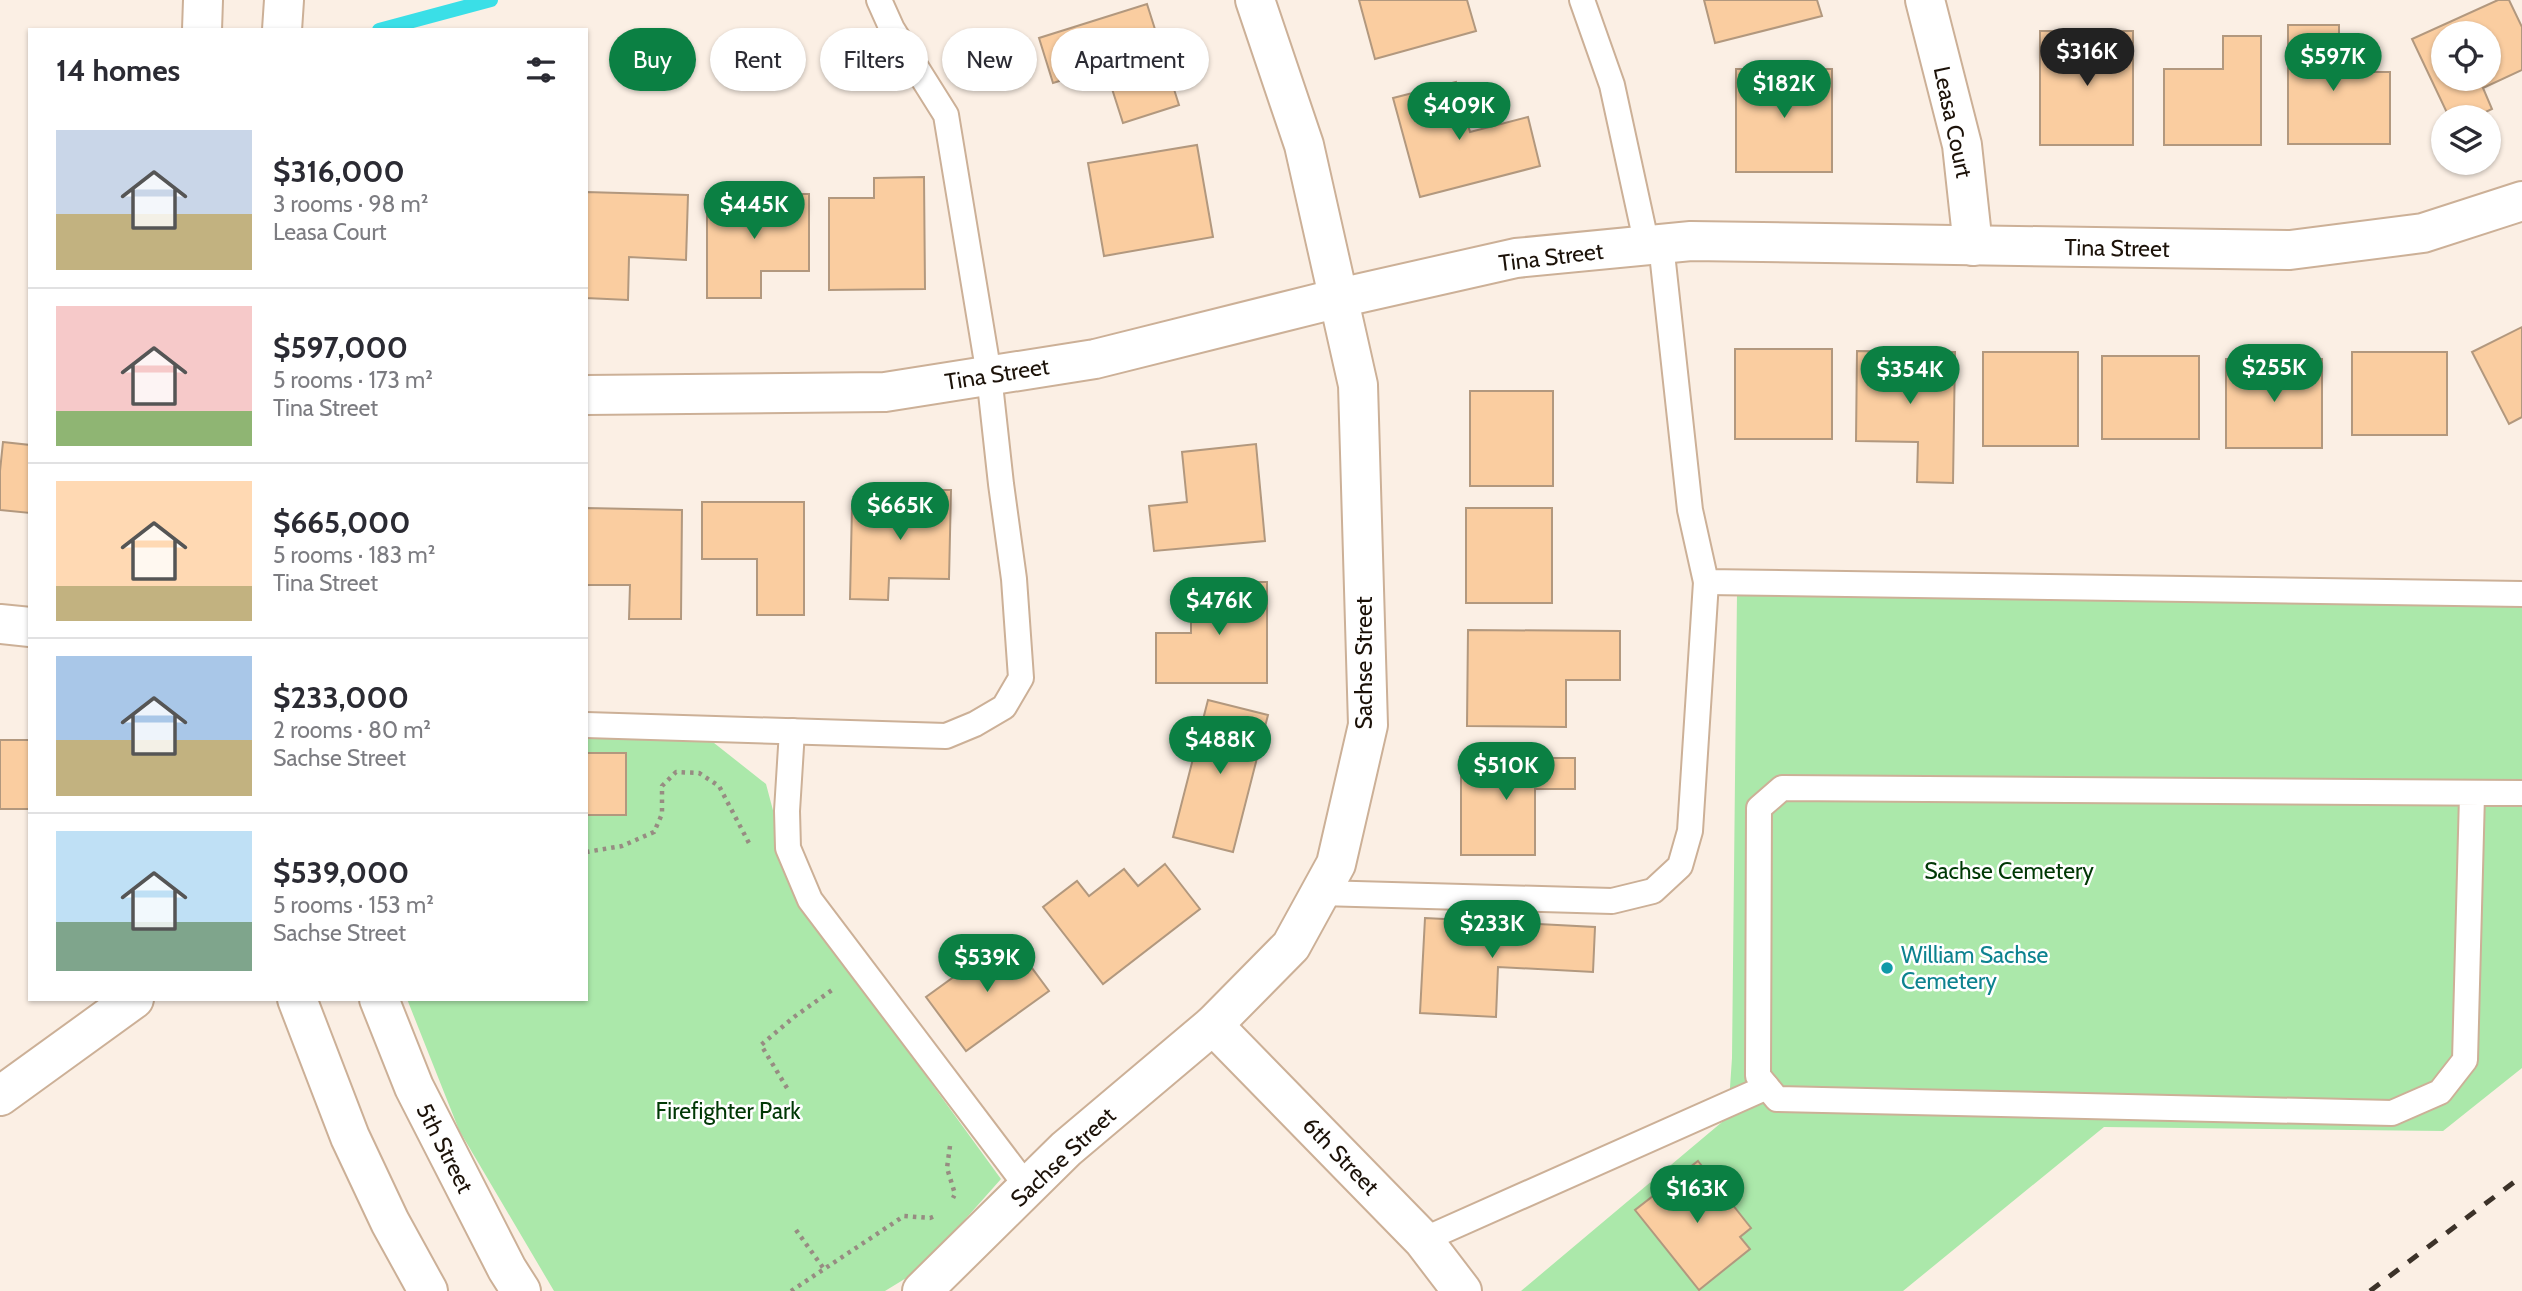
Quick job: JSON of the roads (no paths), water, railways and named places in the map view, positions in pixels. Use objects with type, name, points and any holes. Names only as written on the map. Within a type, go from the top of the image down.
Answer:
[{"type":"street","points":[[202,28],[203,0]]},
{"type":"street","points":[[282,28],[284,0]]},
{"type":"street","name":"Sachse Street","points":[[922,1291],[1066,1149],[1213,1025],[1291,946],[1336,863],[1368,725],[1358,385],[1304,145],[1255,0]]},
{"type":"street","name":"Leasa Court","points":[[1925,0],[1962,145],[1973,246]]},
{"type":"street","name":"Tina Street","points":[[588,395],[885,392],[1095,359],[1339,298],[1516,258],[1692,241],[2290,250],[2423,233],[2522,201]]},
{"type":"street","points":[[0,624],[28,627]]},
{"type":"street","points":[[0,1096],[131,1001]]},
{"type":"street","points":[[298,1001],[350,1137],[390,1222],[428,1291]]},
{"type":"street","name":"5th Street","points":[[380,1001],[414,1087],[507,1269],[522,1291]]},
{"type":"street","name":"6th Street","points":[[1213,1025],[1423,1240],[1462,1291]]},
{"type":"lane","points":[[588,725],[946,736],[975,724],[1004,707],[1021,678],[1014,579],[989,375],[946,115],[892,29],[879,0]]},
{"type":"lane","points":[[1320,893],[1612,901],[1653,891],[1680,866],[1690,831],[1706,582],[1690,510],[1654,245],[1612,85],[1582,0]]},
{"type":"lane","points":[[1706,582],[2522,594]]},
{"type":"lane","points":[[792,731],[787,811],[788,848],[810,900],[1028,1188]]},
{"type":"lane","points":[[2472,794],[2465,1060],[2440,1092],[2392,1113],[1777,1099],[1758,1076],[1759,808],[1782,788],[2522,793]]},
{"type":"lane","points":[[1423,1240],[1767,1087]]},
{"type":"waterway","points":[[386,28],[491,0]]},
{"type":"railway","points":[[2370,1291],[2522,1176]]},
{"type":"place","name":"William Sachse Cemetery","points":[[1887,968]]},
{"type":"park label","name":"Sachse Cemetery","points":[[2009,871]]},
{"type":"park label","name":"Firefighter Park","points":[[728,1111]]}]
